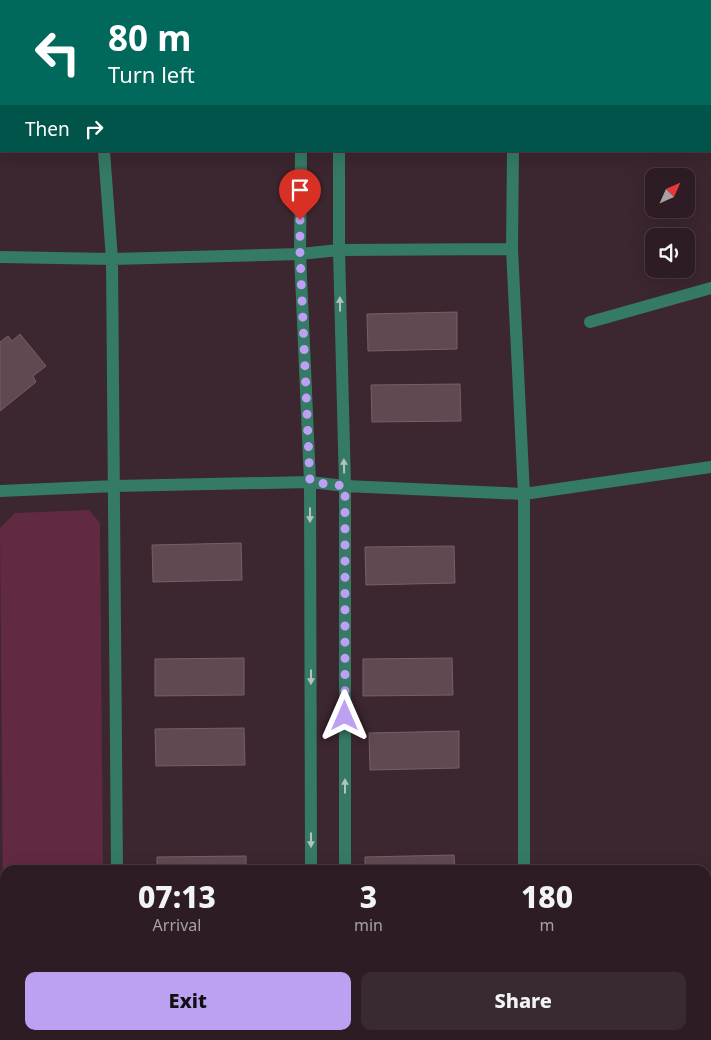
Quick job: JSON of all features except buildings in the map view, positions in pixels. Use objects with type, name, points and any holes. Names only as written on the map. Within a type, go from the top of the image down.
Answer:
[{"type":"street","points":[[104,152],[112,259],[117,865]]},
{"type":"street","points":[[301,152],[300,254],[310,482],[311,865]]},
{"type":"street","points":[[340,152],[339,250],[345,486],[345,865]]},
{"type":"street","points":[[513,152],[512,249],[524,494],[524,865]]},
{"type":"street","points":[[0,257],[112,259],[300,254],[339,250],[512,249]]},
{"type":"street","points":[[590,322],[711,288]]},
{"type":"street","points":[[0,491],[115,486],[310,482],[345,486],[524,494],[711,467]]},
{"type":"shaded area","points":[[89,510],[100,523],[103,865],[3,865],[0,528],[15,513]]},
{"type":"route","points":[[300,220],[310,482],[345,486],[345,716]]}]
